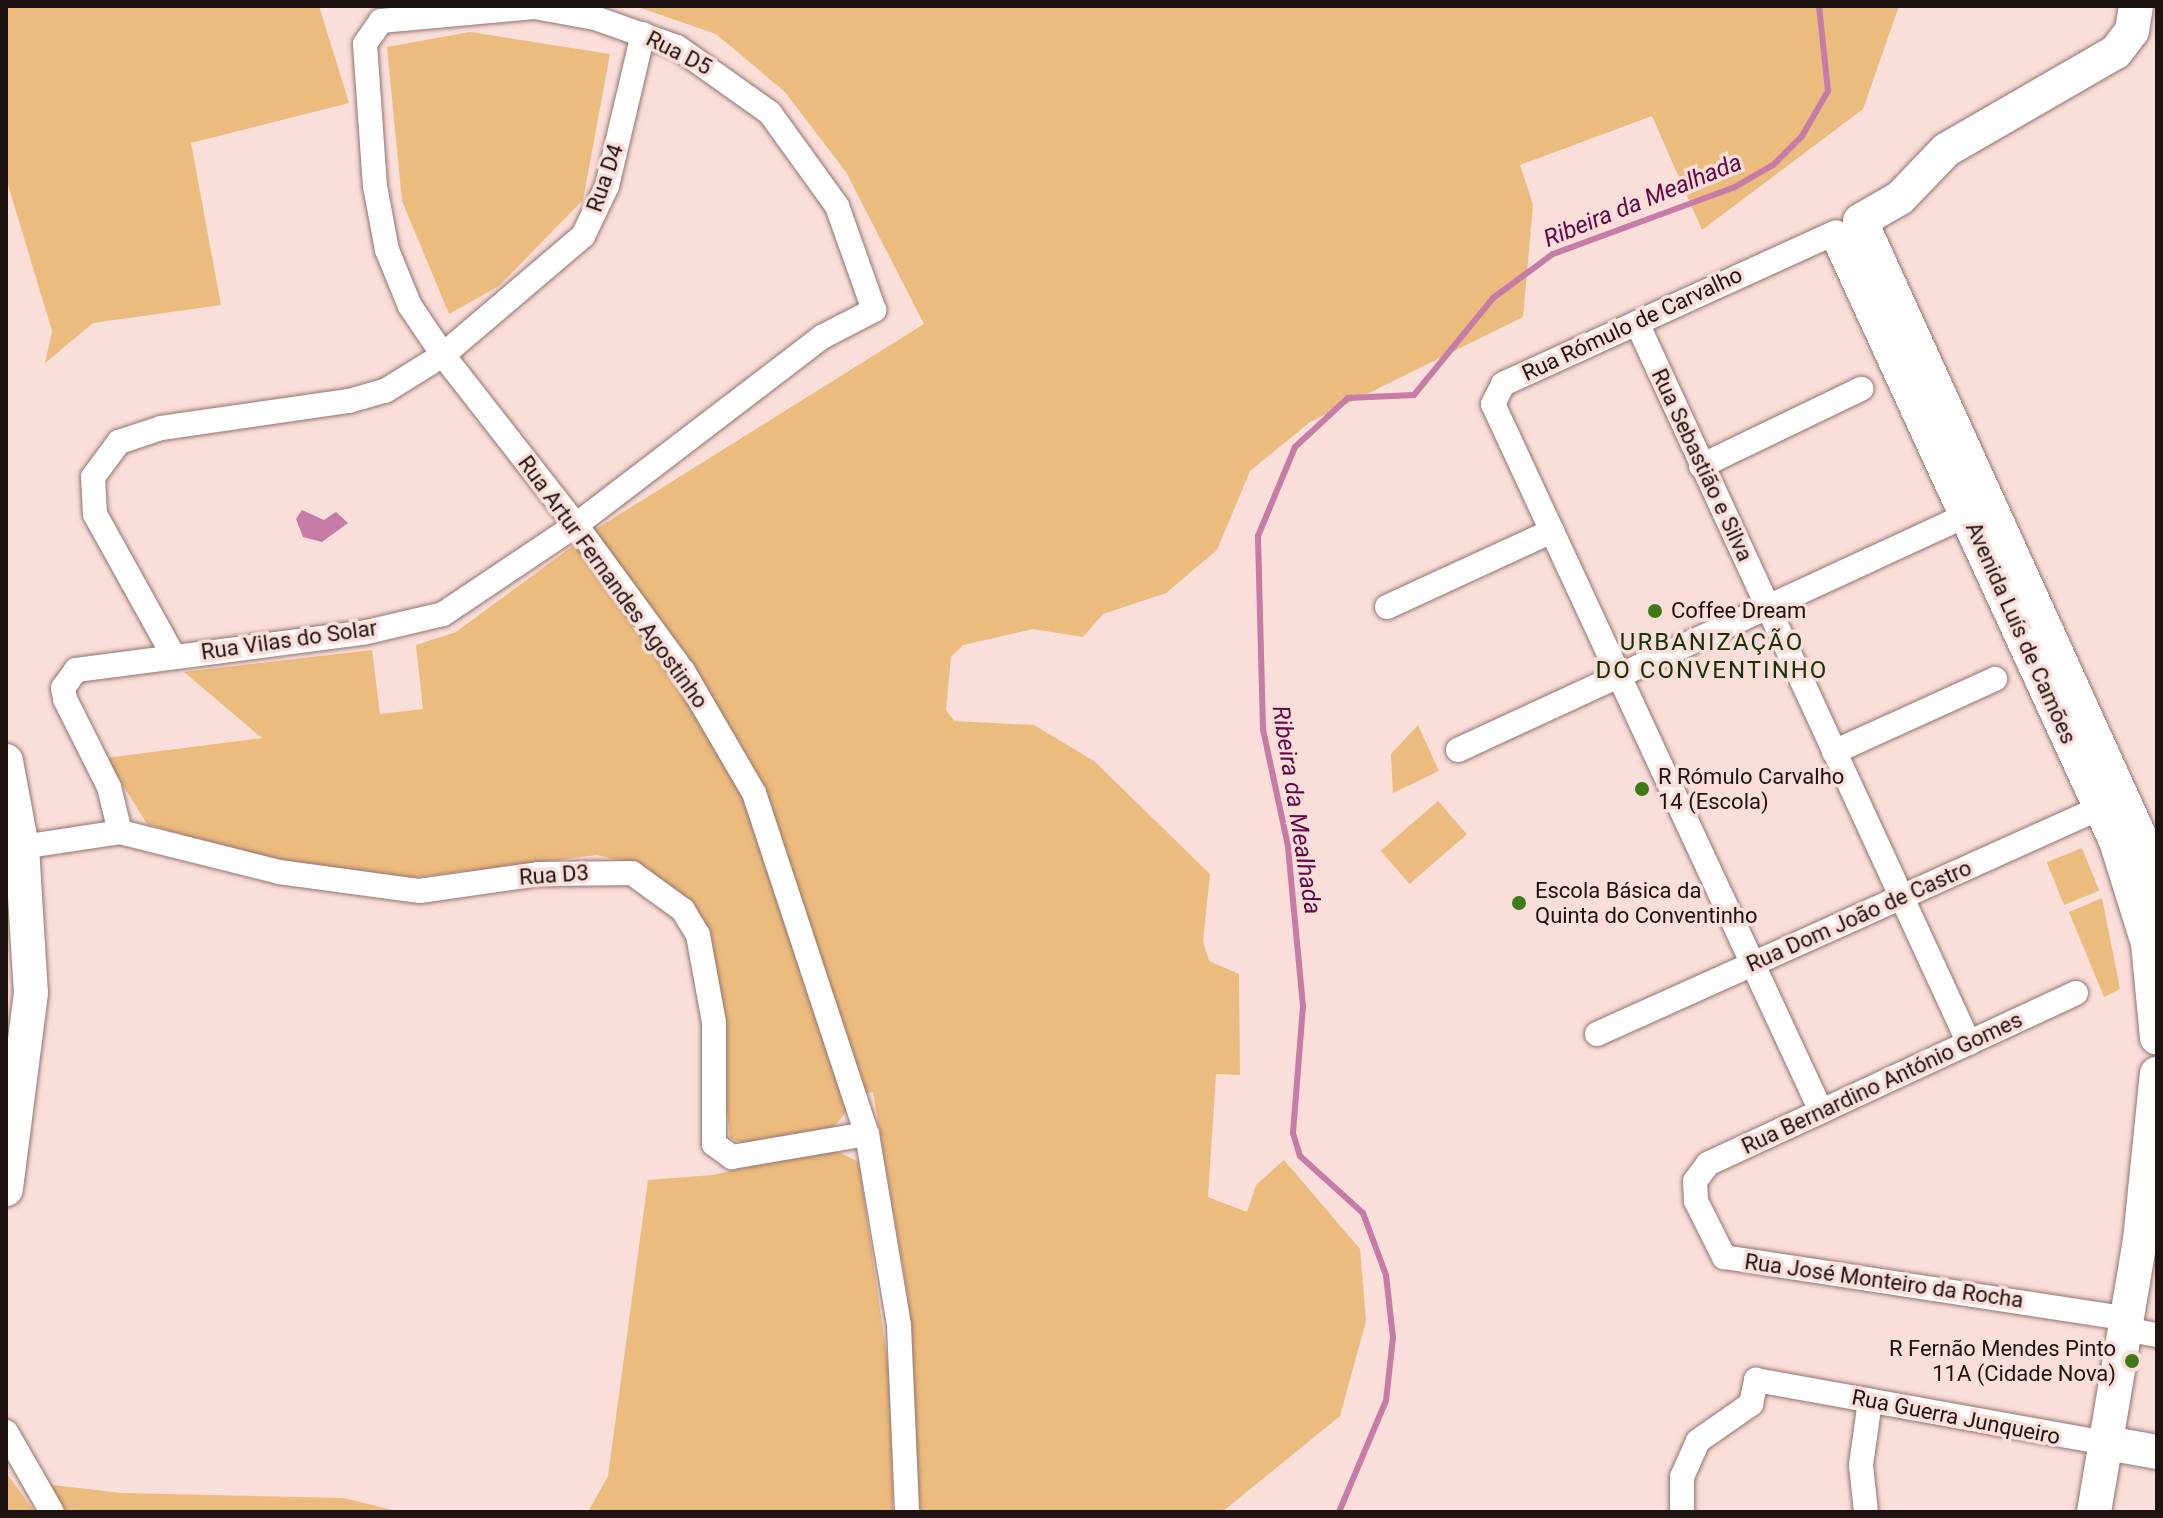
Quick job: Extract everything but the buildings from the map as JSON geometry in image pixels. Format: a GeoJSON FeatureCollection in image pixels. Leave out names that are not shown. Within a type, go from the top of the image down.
{"type":"FeatureCollection","features":[{"type":"Feature","properties":{"kind":"street","name":"Rua D5"},"geometry":{"type":"LineString","coordinates":[[365,44],[381,21],[454,10],[534,7],[643,34],[677,47],[770,113],[837,206],[874,310],[822,337],[576,525]]}},
{"type":"Feature","properties":{"kind":"street","name":"Rua Rómulo de Carvalho"},"geometry":{"type":"LineString","coordinates":[[1821,1111],[1493,404],[1503,384],[1851,232],[1900,198],[1946,150],[2116,52],[2130,12]]}},
{"type":"Feature","properties":{"kind":"street","name":"Rua D4"},"geometry":{"type":"LineString","coordinates":[[443,355],[583,236],[607,186],[643,34]]}},
{"type":"Feature","properties":{"kind":"street","name":"Rua Artur Fernandes Agostinho"},"geometry":{"type":"LineString","coordinates":[[365,44],[362,72],[387,250],[410,306],[443,355],[576,525],[683,671],[754,793],[867,1134],[899,1326],[907,1512]]}},
{"type":"Feature","properties":{"kind":"street","name":"Avenida Luís de Camões"},"geometry":{"type":"LineString","coordinates":[[1851,232],[2157,894]]}},
{"type":"Feature","properties":{"kind":"street","name":"Rua Sebastião e Silva"},"geometry":{"type":"LineString","coordinates":[[1637,323],[1969,1043]]}},
{"type":"Feature","properties":{"kind":"street","name":"Rua Vilas do Solar"},"geometry":{"type":"LineString","coordinates":[[443,355],[385,391],[288,413],[161,428],[119,442],[93,477],[95,514],[173,655],[367,632],[443,614],[576,525]]}},
{"type":"Feature","properties":{"kind":"street"},"geometry":{"type":"LineString","coordinates":[[1701,466],[1861,389]]}},
{"type":"Feature","properties":{"kind":"street"},"geometry":{"type":"LineString","coordinates":[[1458,750],[1978,509]]}},
{"type":"Feature","properties":{"kind":"street"},"geometry":{"type":"LineString","coordinates":[[1387,607],[1552,531]]}},
{"type":"Feature","properties":{"kind":"street"},"geometry":{"type":"LineString","coordinates":[[120,832],[119,811],[63,688],[84,667],[173,655]]}},
{"type":"Feature","properties":{"kind":"street"},"geometry":{"type":"LineString","coordinates":[[1834,752],[1995,679]]}},
{"type":"Feature","properties":{"kind":"street"},"geometry":{"type":"LineString","coordinates":[[6,761],[22,847],[31,993],[6,1189]]}},
{"type":"Feature","properties":{"kind":"street","name":"Avenida Luís de Camões"},"geometry":{"type":"LineString","coordinates":[[2112,802],[2148,943],[2157,1038]]}},
{"type":"Feature","properties":{"kind":"street","name":"Rua Dom João de Castro"},"geometry":{"type":"LineString","coordinates":[[1597,1034],[2112,802]]}},
{"type":"Feature","properties":{"kind":"street","name":"Rua D3"},"geometry":{"type":"LineString","coordinates":[[22,847],[120,832],[383,889],[632,873],[683,910],[698,935],[714,1022],[714,1144],[732,1157],[867,1134]]}},
{"type":"Feature","properties":{"kind":"street","name":"Rua Bernardino António Gomes"},"geometry":{"type":"LineString","coordinates":[[1695,1181],[1708,1164],[2076,993]]}},
{"type":"Feature","properties":{"kind":"street"},"geometry":{"type":"LineString","coordinates":[[2094,1512],[2107,1443],[2136,1328],[2140,1240],[2157,1074]]}},
{"type":"Feature","properties":{"kind":"street","name":"Rua José Monteiro da Rocha"},"geometry":{"type":"LineString","coordinates":[[1695,1181],[1696,1201],[1724,1257],[2136,1328]]}},
{"type":"Feature","properties":{"kind":"street"},"geometry":{"type":"LineString","coordinates":[[2140,1240],[2157,1198]]}},
{"type":"Feature","properties":{"kind":"street","name":"Rua Guerra Junqueiro"},"geometry":{"type":"LineString","coordinates":[[1682,1512],[1682,1477],[1698,1441],[1751,1404],[1756,1380],[2157,1452]]}},
{"type":"Feature","properties":{"kind":"street"},"geometry":{"type":"LineString","coordinates":[[1866,1512],[1861,1465],[1870,1401]]}},
{"type":"Feature","properties":{"kind":"street"},"geometry":{"type":"LineString","coordinates":[[6,1432],[52,1512]]}},
{"type":"Feature","properties":{"kind":"shaded area"},"geometry":{"type":"Polygon","coordinates":[[[6,6],[319,6],[349,103],[191,143],[221,305],[93,323],[45,363],[52,331],[6,178],[6,6]]]}},
{"type":"Feature","properties":{"kind":"shaded area"},"geometry":{"type":"Polygon","coordinates":[[[635,6],[1899,6],[1863,109],[1702,230],[1652,116],[1520,165],[1533,205],[1523,317],[1310,422],[1250,471],[1217,550],[1166,593],[1103,614],[1083,637],[1033,629],[963,645],[951,657],[946,710],[954,721],[1034,725],[1094,761],[1210,874],[1203,942],[1209,961],[1239,974],[1240,1075],[1216,1074],[1208,1197],[1247,1212],[1256,1185],[1284,1160],[1360,1249],[1366,1321],[1340,1416],[1222,1512],[920,1512],[908,1298],[873,1092],[844,1097],[846,1112],[833,1128],[744,1144],[730,1138],[710,956],[630,863],[597,855],[410,878],[255,857],[147,824],[106,758],[262,738],[184,672],[372,650],[380,714],[423,709],[416,645],[456,632],[593,531],[924,324],[846,172],[785,92],[716,34],[635,6]]]}},
{"type":"Feature","properties":{"kind":"shaded area"},"geometry":{"type":"Polygon","coordinates":[[[470,32],[610,54],[583,200],[499,286],[449,314],[402,201],[387,47],[470,32]]]}},
{"type":"Feature","properties":{"kind":"shaded area"},"geometry":{"type":"Polygon","coordinates":[[[302,510],[324,520],[336,512],[348,523],[322,542],[303,537],[296,519],[302,510]]]}},
{"type":"Feature","properties":{"kind":"shaded area"},"geometry":{"type":"Polygon","coordinates":[[[1418,725],[1439,771],[1393,793],[1391,754],[1418,725]]]}},
{"type":"Feature","properties":{"kind":"shaded area"},"geometry":{"type":"Polygon","coordinates":[[[1438,801],[1467,834],[1410,884],[1381,851],[1438,801]]]}},
{"type":"Feature","properties":{"kind":"shaded area"},"geometry":{"type":"Polygon","coordinates":[[[2082,848],[2099,891],[2064,905],[2047,862],[2082,848]]]}},
{"type":"Feature","properties":{"kind":"shaded area"},"geometry":{"type":"Polygon","coordinates":[[[2102,898],[2120,989],[2104,997],[2069,912],[2102,898]]]}},
{"type":"Feature","properties":{"kind":"shaded area"},"geometry":{"type":"Polygon","coordinates":[[[830,1148],[859,1162],[891,1386],[893,1512],[588,1512],[608,1476],[648,1180],[713,1175],[830,1148]]]}},
{"type":"Feature","properties":{"kind":"shaded area"},"geometry":{"type":"Polygon","coordinates":[[[7,1474],[35,1512],[6,1512],[7,1474]]]}},
{"type":"Feature","properties":{"kind":"shaded area"},"geometry":{"type":"Polygon","coordinates":[[[43,1484],[122,1493],[344,1498],[400,1512],[63,1512],[43,1484]]]}},
{"type":"Feature","properties":{"kind":"waterway","name":"Ribeira da Mealhada"},"geometry":{"type":"LineString","coordinates":[[1339,1512],[1386,1401],[1393,1338],[1386,1275],[1363,1213],[1300,1156],[1293,1133],[1303,1006],[1288,846],[1263,729],[1258,536],[1295,447],[1348,398],[1414,395],[1493,298],[1553,254],[1735,187],[1773,165],[1802,136],[1828,91],[1819,6]]}},
{"type":"Feature","properties":{"kind":"place","name":"Coffee Dream"},"geometry":{"type":"Point","coordinates":[1655,611]}},
{"type":"Feature","properties":{"kind":"place","name":"R Rómulo Carvalho 14 (Escola)"},"geometry":{"type":"Point","coordinates":[1642,789]}},
{"type":"Feature","properties":{"kind":"place","name":"Escola Básica da Quinta do Conventinho"},"geometry":{"type":"Point","coordinates":[1519,903]}},
{"type":"Feature","properties":{"kind":"place","name":"R Fernão Mendes Pinto 11A (Cidade Nova)"},"geometry":{"type":"Point","coordinates":[2132,1361]}},
{"type":"Feature","properties":{"kind":"district","name":"URBANIZAÇÃO DO CONVENTINHO"},"geometry":{"type":"Point","coordinates":[1712,657]}}]}
